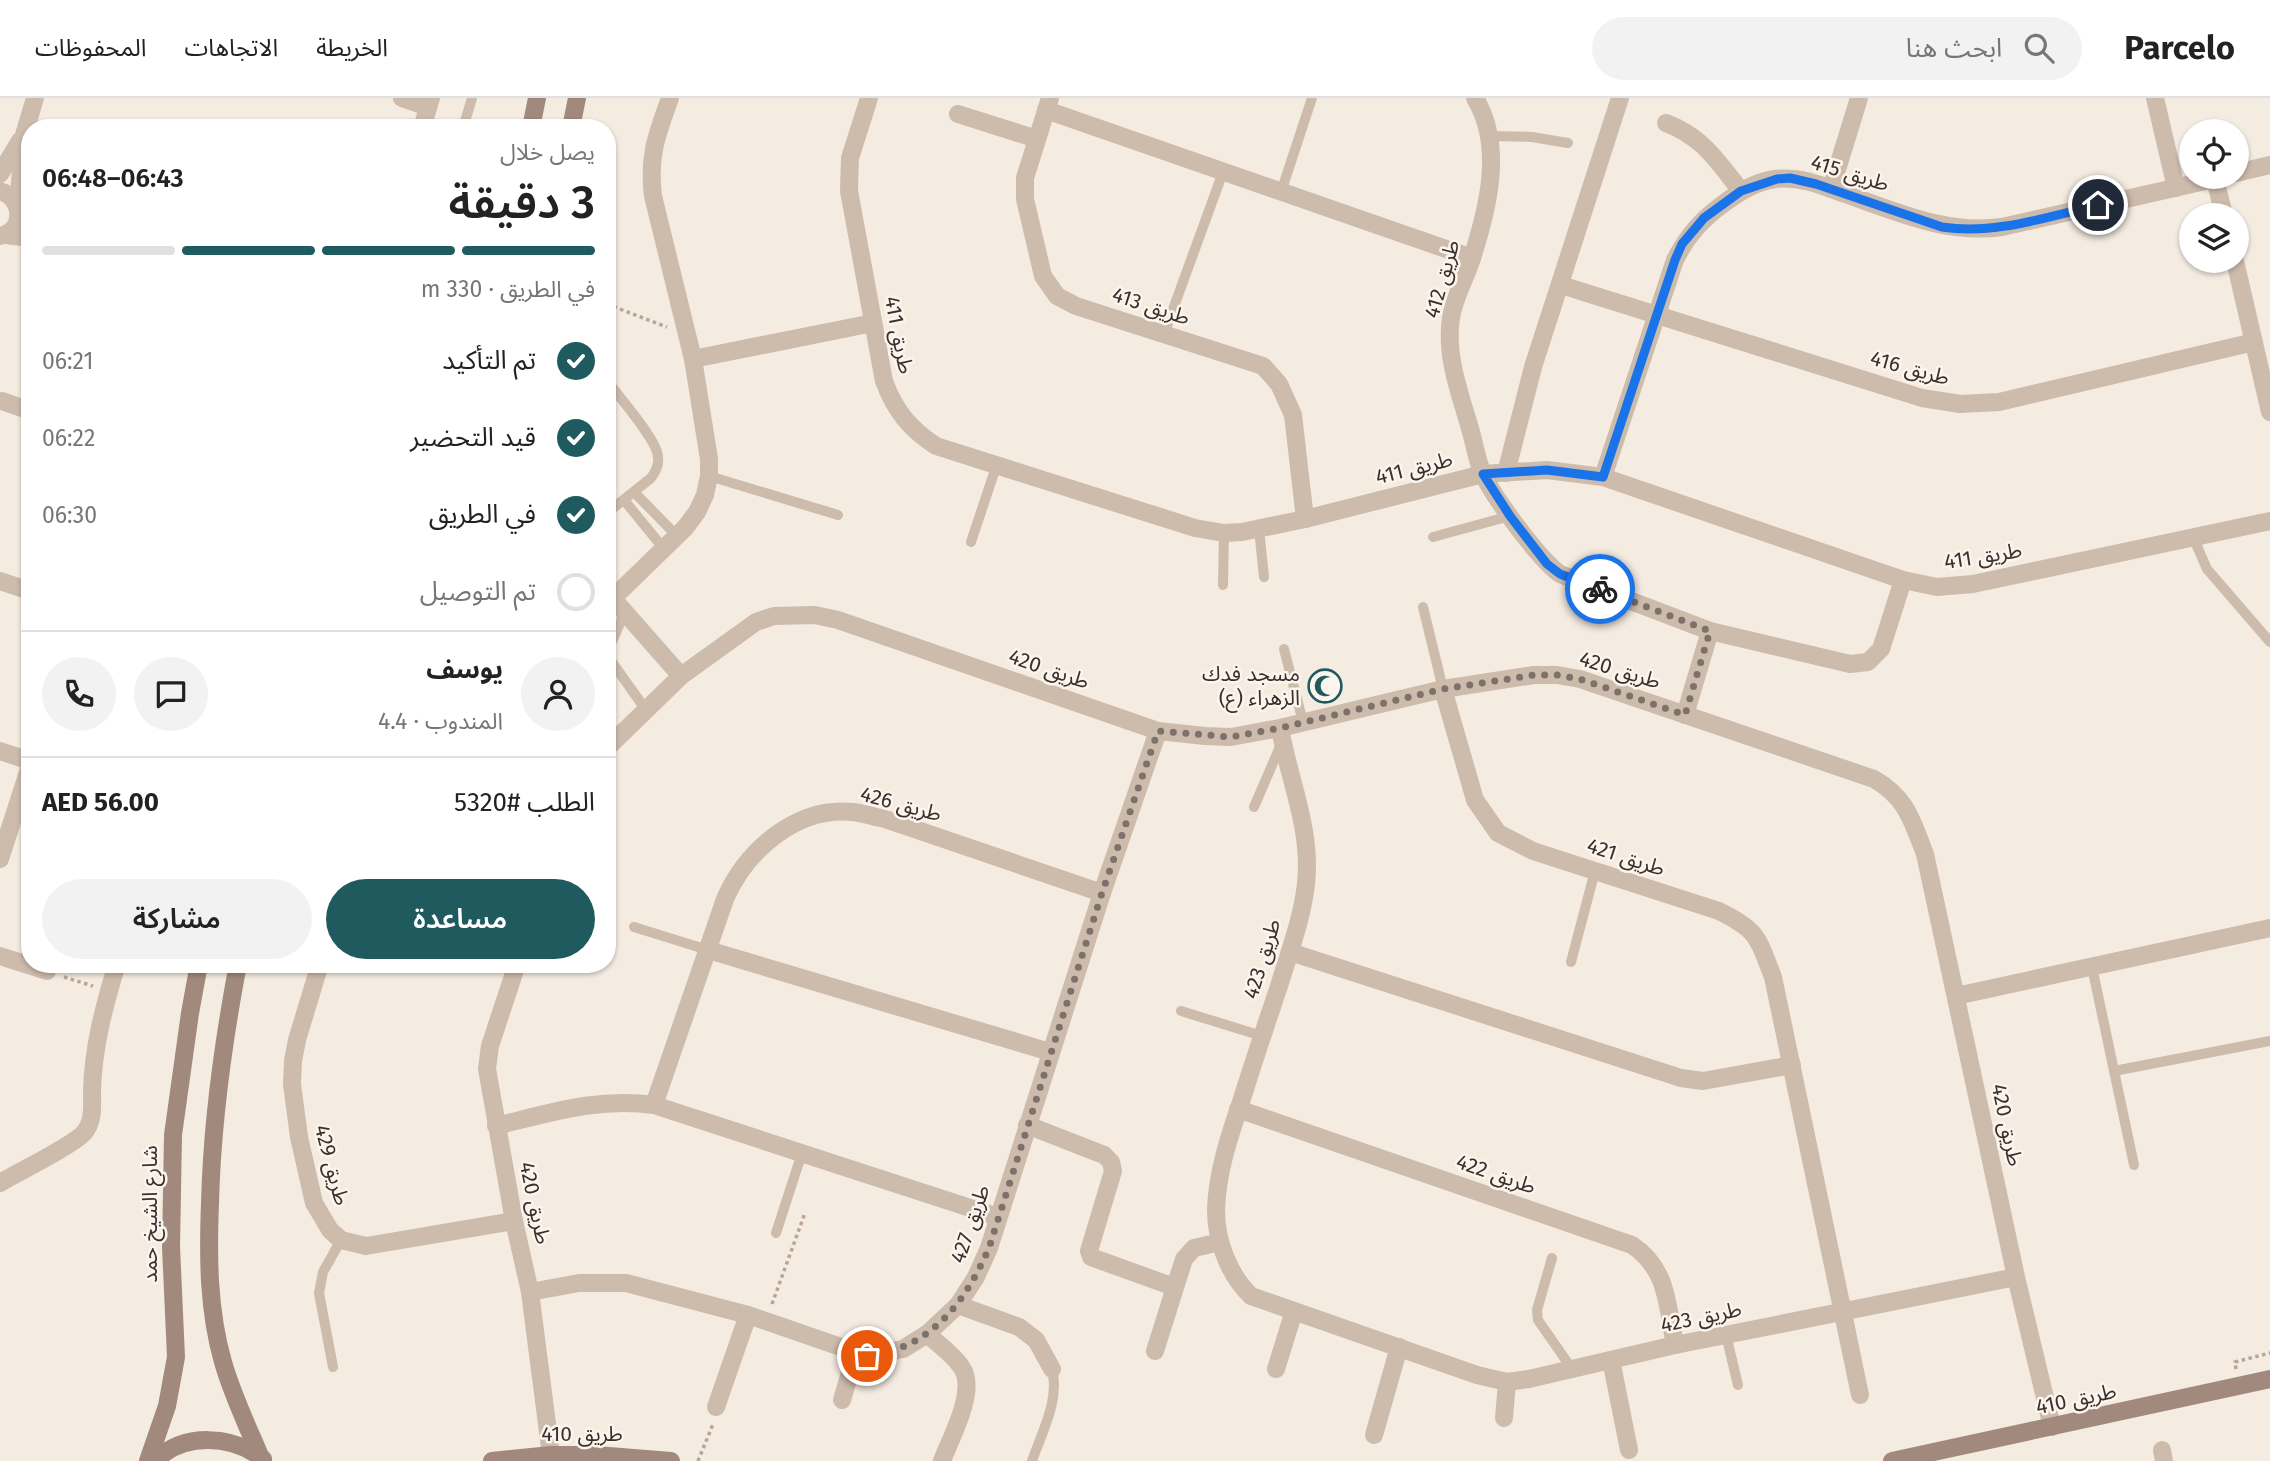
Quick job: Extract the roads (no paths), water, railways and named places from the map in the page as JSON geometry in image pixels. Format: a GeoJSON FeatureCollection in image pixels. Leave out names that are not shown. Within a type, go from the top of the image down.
{"type":"FeatureCollection","features":[{"type":"Feature","properties":{"kind":"main road"},"geometry":{"type":"LineString","coordinates":[[533,119],[537,98]]}},
{"type":"Feature","properties":{"kind":"main road"},"geometry":{"type":"LineString","coordinates":[[573,119],[577,98]]}},
{"type":"Feature","properties":{"kind":"main road","name":"شارع الشيخ حمد"},"geometry":{"type":"LineString","coordinates":[[148,1461],[167,1406],[176,1357],[171,1247],[173,1135],[197,973]]}},
{"type":"Feature","properties":{"kind":"main road"},"geometry":{"type":"LineString","coordinates":[[236,973],[227,1020],[212,1144],[208,1254],[213,1310],[223,1361],[236,1400],[263,1459]]}},
{"type":"Feature","properties":{"kind":"main road","name":"طريق 410"},"geometry":{"type":"LineString","coordinates":[[1892,1461],[1918,1458],[2270,1379]]}},
{"type":"Feature","properties":{"kind":"main road"},"geometry":{"type":"LineString","coordinates":[[155,1461],[179,1445],[200,1440],[221,1440],[242,1446],[263,1459]]}},
{"type":"Feature","properties":{"kind":"main road","name":"طريق 410"},"geometry":{"type":"LineString","coordinates":[[492,1461],[551,1455],[596,1455],[671,1461]]}},
{"type":"Feature","properties":{"kind":"street"},"geometry":{"type":"LineString","coordinates":[[29,119],[36,98]]}},
{"type":"Feature","properties":{"kind":"street"},"geometry":{"type":"LineString","coordinates":[[402,98],[429,102]]}},
{"type":"Feature","properties":{"kind":"street"},"geometry":{"type":"LineString","coordinates":[[616,600],[697,512],[705,495],[709,476],[709,459],[693,359],[653,195],[650,170],[653,146],[670,98]]}},
{"type":"Feature","properties":{"kind":"street","name":"طريق 411"},"geometry":{"type":"LineString","coordinates":[[869,98],[850,158],[849,191],[884,382],[891,401],[903,419],[918,435],[936,446],[1195,528],[1224,533],[1259,529],[1483,474],[1547,470],[1603,477],[1903,580],[1937,587],[1973,584],[2270,521]]}},
{"type":"Feature","properties":{"kind":"street","name":"طريق 412"},"geometry":{"type":"LineString","coordinates":[[1475,98],[1488,136],[1492,178],[1472,258],[1451,316],[1449,337],[1452,362],[1483,474],[1510,516],[1547,564],[1560,574],[1710,631],[1850,664],[1859,664],[1875,656],[1881,649],[1903,580]]}},
{"type":"Feature","properties":{"kind":"street"},"geometry":{"type":"LineString","coordinates":[[1506,473],[1533,367],[1620,98]]}},
{"type":"Feature","properties":{"kind":"street"},"geometry":{"type":"LineString","coordinates":[[1831,189],[1859,98]]}},
{"type":"Feature","properties":{"kind":"street"},"geometry":{"type":"LineString","coordinates":[[2155,98],[2176,188]]}},
{"type":"Feature","properties":{"kind":"street","name":"طريق 413"},"geometry":{"type":"LineString","coordinates":[[1305,519],[1293,415],[1279,384],[1263,366],[1076,306],[1056,296],[1043,276],[1025,199],[1025,178],[1048,104],[1223,172],[1472,258]]}},
{"type":"Feature","properties":{"kind":"street"},"geometry":{"type":"LineString","coordinates":[[958,114],[1037,139]]}},
{"type":"Feature","properties":{"kind":"street"},"geometry":{"type":"LineString","coordinates":[[1666,122],[1688,132],[1706,147],[1741,191]]}},
{"type":"Feature","properties":{"kind":"street"},"geometry":{"type":"LineString","coordinates":[[0,174],[21,140]]}},
{"type":"Feature","properties":{"kind":"street"},"geometry":{"type":"LineString","coordinates":[[2249,170],[2270,165]]}},
{"type":"Feature","properties":{"kind":"street","name":"طريق 415"},"geometry":{"type":"LineString","coordinates":[[1603,477],[1682,244],[1704,218],[1741,191],[1765,181],[1790,178],[1831,189],[1942,227],[1972,230],[2002,227],[2179,187]]}},
{"type":"Feature","properties":{"kind":"street"},"geometry":{"type":"LineString","coordinates":[[0,191],[8,194],[21,208]]}},
{"type":"Feature","properties":{"kind":"street"},"geometry":{"type":"LineString","coordinates":[[2,238],[18,221],[21,212]]}},
{"type":"Feature","properties":{"kind":"street"},"geometry":{"type":"LineString","coordinates":[[2,238],[21,238]]}},
{"type":"Feature","properties":{"kind":"street"},"geometry":{"type":"LineString","coordinates":[[2238,273],[2270,412]]}},
{"type":"Feature","properties":{"kind":"street","name":"طريق 416"},"geometry":{"type":"LineString","coordinates":[[1561,285],[1922,398],[1961,404],[1999,402],[2254,341]]}},
{"type":"Feature","properties":{"kind":"street"},"geometry":{"type":"LineString","coordinates":[[693,359],[873,323]]}},
{"type":"Feature","properties":{"kind":"street"},"geometry":{"type":"LineString","coordinates":[[2,401],[21,408]]}},
{"type":"Feature","properties":{"kind":"street"},"geometry":{"type":"LineString","coordinates":[[0,581],[21,588]]}},
{"type":"Feature","properties":{"kind":"street"},"geometry":{"type":"LineString","coordinates":[[616,602],[681,676]]}},
{"type":"Feature","properties":{"kind":"street","name":"طريق 420"},"geometry":{"type":"LineString","coordinates":[[616,739],[681,676],[756,622],[774,616],[815,615],[838,620],[1158,731],[1231,737],[1281,735],[1303,722],[1443,689],[1534,675],[1557,675],[1580,679],[1874,779],[1894,792],[1908,811],[1925,854],[2016,1278],[2052,1427]]}},
{"type":"Feature","properties":{"kind":"street"},"geometry":{"type":"LineString","coordinates":[[1685,715],[1710,631]]}},
{"type":"Feature","properties":{"kind":"street","name":"طريق 421"},"geometry":{"type":"LineString","coordinates":[[1443,689],[1475,800],[1498,833],[1533,851],[1719,911],[1742,922],[1757,936],[1773,977],[1860,1395]]}},
{"type":"Feature","properties":{"kind":"street","name":"طريق 427"},"geometry":{"type":"LineString","coordinates":[[530,1292],[579,1283],[625,1283],[756,1319],[867,1356],[903,1349],[927,1334],[958,1305],[976,1278],[1158,731]]}},
{"type":"Feature","properties":{"kind":"street","name":"طريق 423"},"geometry":{"type":"LineString","coordinates":[[1281,735],[1301,811],[1307,849],[1305,888],[1290,951],[1226,1149],[1216,1212],[1220,1242],[1234,1276],[1251,1296],[1477,1375],[1507,1382],[1675,1345],[2016,1278]]}},
{"type":"Feature","properties":{"kind":"street"},"geometry":{"type":"LineString","coordinates":[[0,751],[21,759]]}},
{"type":"Feature","properties":{"kind":"street"},"geometry":{"type":"LineString","coordinates":[[0,859],[21,806]]}},
{"type":"Feature","properties":{"kind":"street","name":"طريق 426"},"geometry":{"type":"LineString","coordinates":[[654,1105],[735,877],[750,858],[781,830],[820,814],[851,812],[885,819],[1102,893]]}},
{"type":"Feature","properties":{"kind":"street"},"geometry":{"type":"LineString","coordinates":[[1956,996],[2270,928]]}},
{"type":"Feature","properties":{"kind":"street"},"geometry":{"type":"LineString","coordinates":[[708,950],[1050,1052]]}},
{"type":"Feature","properties":{"kind":"street"},"geometry":{"type":"LineString","coordinates":[[1290,951],[1681,1078],[1703,1082],[1792,1065]]}},
{"type":"Feature","properties":{"kind":"street"},"geometry":{"type":"LineString","coordinates":[[0,956],[21,963]]}},
{"type":"Feature","properties":{"kind":"street"},"geometry":{"type":"LineString","coordinates":[[0,1183],[76,1139],[88,1126],[92,1117],[95,1050],[114,973]]}},
{"type":"Feature","properties":{"kind":"street","name":"طريق 429"},"geometry":{"type":"LineString","coordinates":[[317,973],[297,1040],[292,1084],[299,1138],[314,1203],[322,1218],[341,1240]]}},
{"type":"Feature","properties":{"kind":"street","name":"طريق 420"},"geometry":{"type":"LineString","coordinates":[[514,973],[490,1046],[487,1069],[514,1221],[530,1292],[551,1455]]}},
{"type":"Feature","properties":{"kind":"street"},"geometry":{"type":"LineString","coordinates":[[496,1126],[589,1104],[627,1101],[654,1105],[998,1217]]}},
{"type":"Feature","properties":{"kind":"street","name":"طريق 422"},"geometry":{"type":"LineString","coordinates":[[1238,1109],[1632,1245],[1648,1256],[1662,1279],[1675,1345]]}},
{"type":"Feature","properties":{"kind":"street"},"geometry":{"type":"LineString","coordinates":[[1027,1125],[1104,1155],[1111,1162],[1113,1171],[1089,1251],[1091,1256],[1174,1287]]}},
{"type":"Feature","properties":{"kind":"street"},"geometry":{"type":"LineString","coordinates":[[341,1240],[366,1246],[514,1221]]}},
{"type":"Feature","properties":{"kind":"street"},"geometry":{"type":"LineString","coordinates":[[1155,1351],[1181,1265],[1188,1253],[1201,1245],[1220,1242]]}},
{"type":"Feature","properties":{"kind":"street"},"geometry":{"type":"LineString","coordinates":[[958,1305],[1019,1326],[1036,1340],[1052,1369]]}},
{"type":"Feature","properties":{"kind":"street"},"geometry":{"type":"LineString","coordinates":[[1276,1369],[1294,1311]]}},
{"type":"Feature","properties":{"kind":"street"},"geometry":{"type":"LineString","coordinates":[[716,1407],[756,1319]]}},
{"type":"Feature","properties":{"kind":"street"},"geometry":{"type":"LineString","coordinates":[[927,1334],[957,1362],[967,1378],[965,1399],[942,1461]]}},
{"type":"Feature","properties":{"kind":"street"},"geometry":{"type":"LineString","coordinates":[[1374,1435],[1399,1347]]}},
{"type":"Feature","properties":{"kind":"street"},"geometry":{"type":"LineString","coordinates":[[842,1400],[856,1352]]}},
{"type":"Feature","properties":{"kind":"street"},"geometry":{"type":"LineString","coordinates":[[1611,1360],[1629,1450]]}},
{"type":"Feature","properties":{"kind":"street"},"geometry":{"type":"LineString","coordinates":[[1504,1418],[1507,1382]]}},
{"type":"Feature","properties":{"kind":"lane"},"geometry":{"type":"LineString","coordinates":[[466,119],[472,98]]}},
{"type":"Feature","properties":{"kind":"lane"},"geometry":{"type":"LineString","coordinates":[[1281,192],[1312,98]]}},
{"type":"Feature","properties":{"kind":"lane"},"geometry":{"type":"LineString","coordinates":[[1488,136],[1532,137],[1569,143]]}},
{"type":"Feature","properties":{"kind":"lane"},"geometry":{"type":"LineString","coordinates":[[1164,334],[1223,172]]}},
{"type":"Feature","properties":{"kind":"lane"},"geometry":{"type":"LineString","coordinates":[[616,392],[657,450],[658,458],[655,472],[616,506]]}},
{"type":"Feature","properties":{"kind":"lane"},"geometry":{"type":"LineString","coordinates":[[971,542],[996,467]]}},
{"type":"Feature","properties":{"kind":"lane"},"geometry":{"type":"LineString","coordinates":[[709,476],[838,515]]}},
{"type":"Feature","properties":{"kind":"lane"},"geometry":{"type":"LineString","coordinates":[[634,492],[677,536]]}},
{"type":"Feature","properties":{"kind":"lane"},"geometry":{"type":"LineString","coordinates":[[624,500],[664,549]]}},
{"type":"Feature","properties":{"kind":"lane"},"geometry":{"type":"LineString","coordinates":[[1433,537],[1510,516]]}},
{"type":"Feature","properties":{"kind":"lane"},"geometry":{"type":"LineString","coordinates":[[1259,529],[1264,577]]}},
{"type":"Feature","properties":{"kind":"lane"},"geometry":{"type":"LineString","coordinates":[[1223,585],[1224,533]]}},
{"type":"Feature","properties":{"kind":"lane"},"geometry":{"type":"LineString","coordinates":[[2193,537],[2207,569],[2270,642]]}},
{"type":"Feature","properties":{"kind":"lane"},"geometry":{"type":"LineString","coordinates":[[1423,607],[1443,689]]}},
{"type":"Feature","properties":{"kind":"lane"},"geometry":{"type":"LineString","coordinates":[[1284,649],[1303,722]]}},
{"type":"Feature","properties":{"kind":"lane"},"geometry":{"type":"LineString","coordinates":[[616,668],[646,710]]}},
{"type":"Feature","properties":{"kind":"lane"},"geometry":{"type":"LineString","coordinates":[[1254,807],[1281,735]]}},
{"type":"Feature","properties":{"kind":"lane"},"geometry":{"type":"LineString","coordinates":[[1571,962],[1595,871]]}},
{"type":"Feature","properties":{"kind":"lane"},"geometry":{"type":"LineString","coordinates":[[634,927],[708,950]]}},
{"type":"Feature","properties":{"kind":"lane"},"geometry":{"type":"LineString","coordinates":[[2092,967],[2134,1165]]}},
{"type":"Feature","properties":{"kind":"lane"},"geometry":{"type":"LineString","coordinates":[[1181,1011],[1262,1036]]}},
{"type":"Feature","properties":{"kind":"lane"},"geometry":{"type":"LineString","coordinates":[[2114,1071],[2270,1041]]}},
{"type":"Feature","properties":{"kind":"lane"},"geometry":{"type":"LineString","coordinates":[[776,1233],[802,1153]]}},
{"type":"Feature","properties":{"kind":"lane"},"geometry":{"type":"LineString","coordinates":[[333,1367],[320,1293],[323,1272],[341,1240]]}},
{"type":"Feature","properties":{"kind":"lane"},"geometry":{"type":"LineString","coordinates":[[1552,1258],[1536,1310],[1538,1320],[1572,1369]]}},
{"type":"Feature","properties":{"kind":"lane"},"geometry":{"type":"LineString","coordinates":[[1726,1335],[1738,1385]]}},
{"type":"Feature","properties":{"kind":"lane"},"geometry":{"type":"LineString","coordinates":[[1031,1461],[1054,1399],[1055,1381],[1052,1369]]}},
{"type":"Feature","properties":{"kind":"place","name":"مسجد فدك الزهراء (ع)"},"geometry":{"type":"Point","coordinates":[1325,686]}}]}
